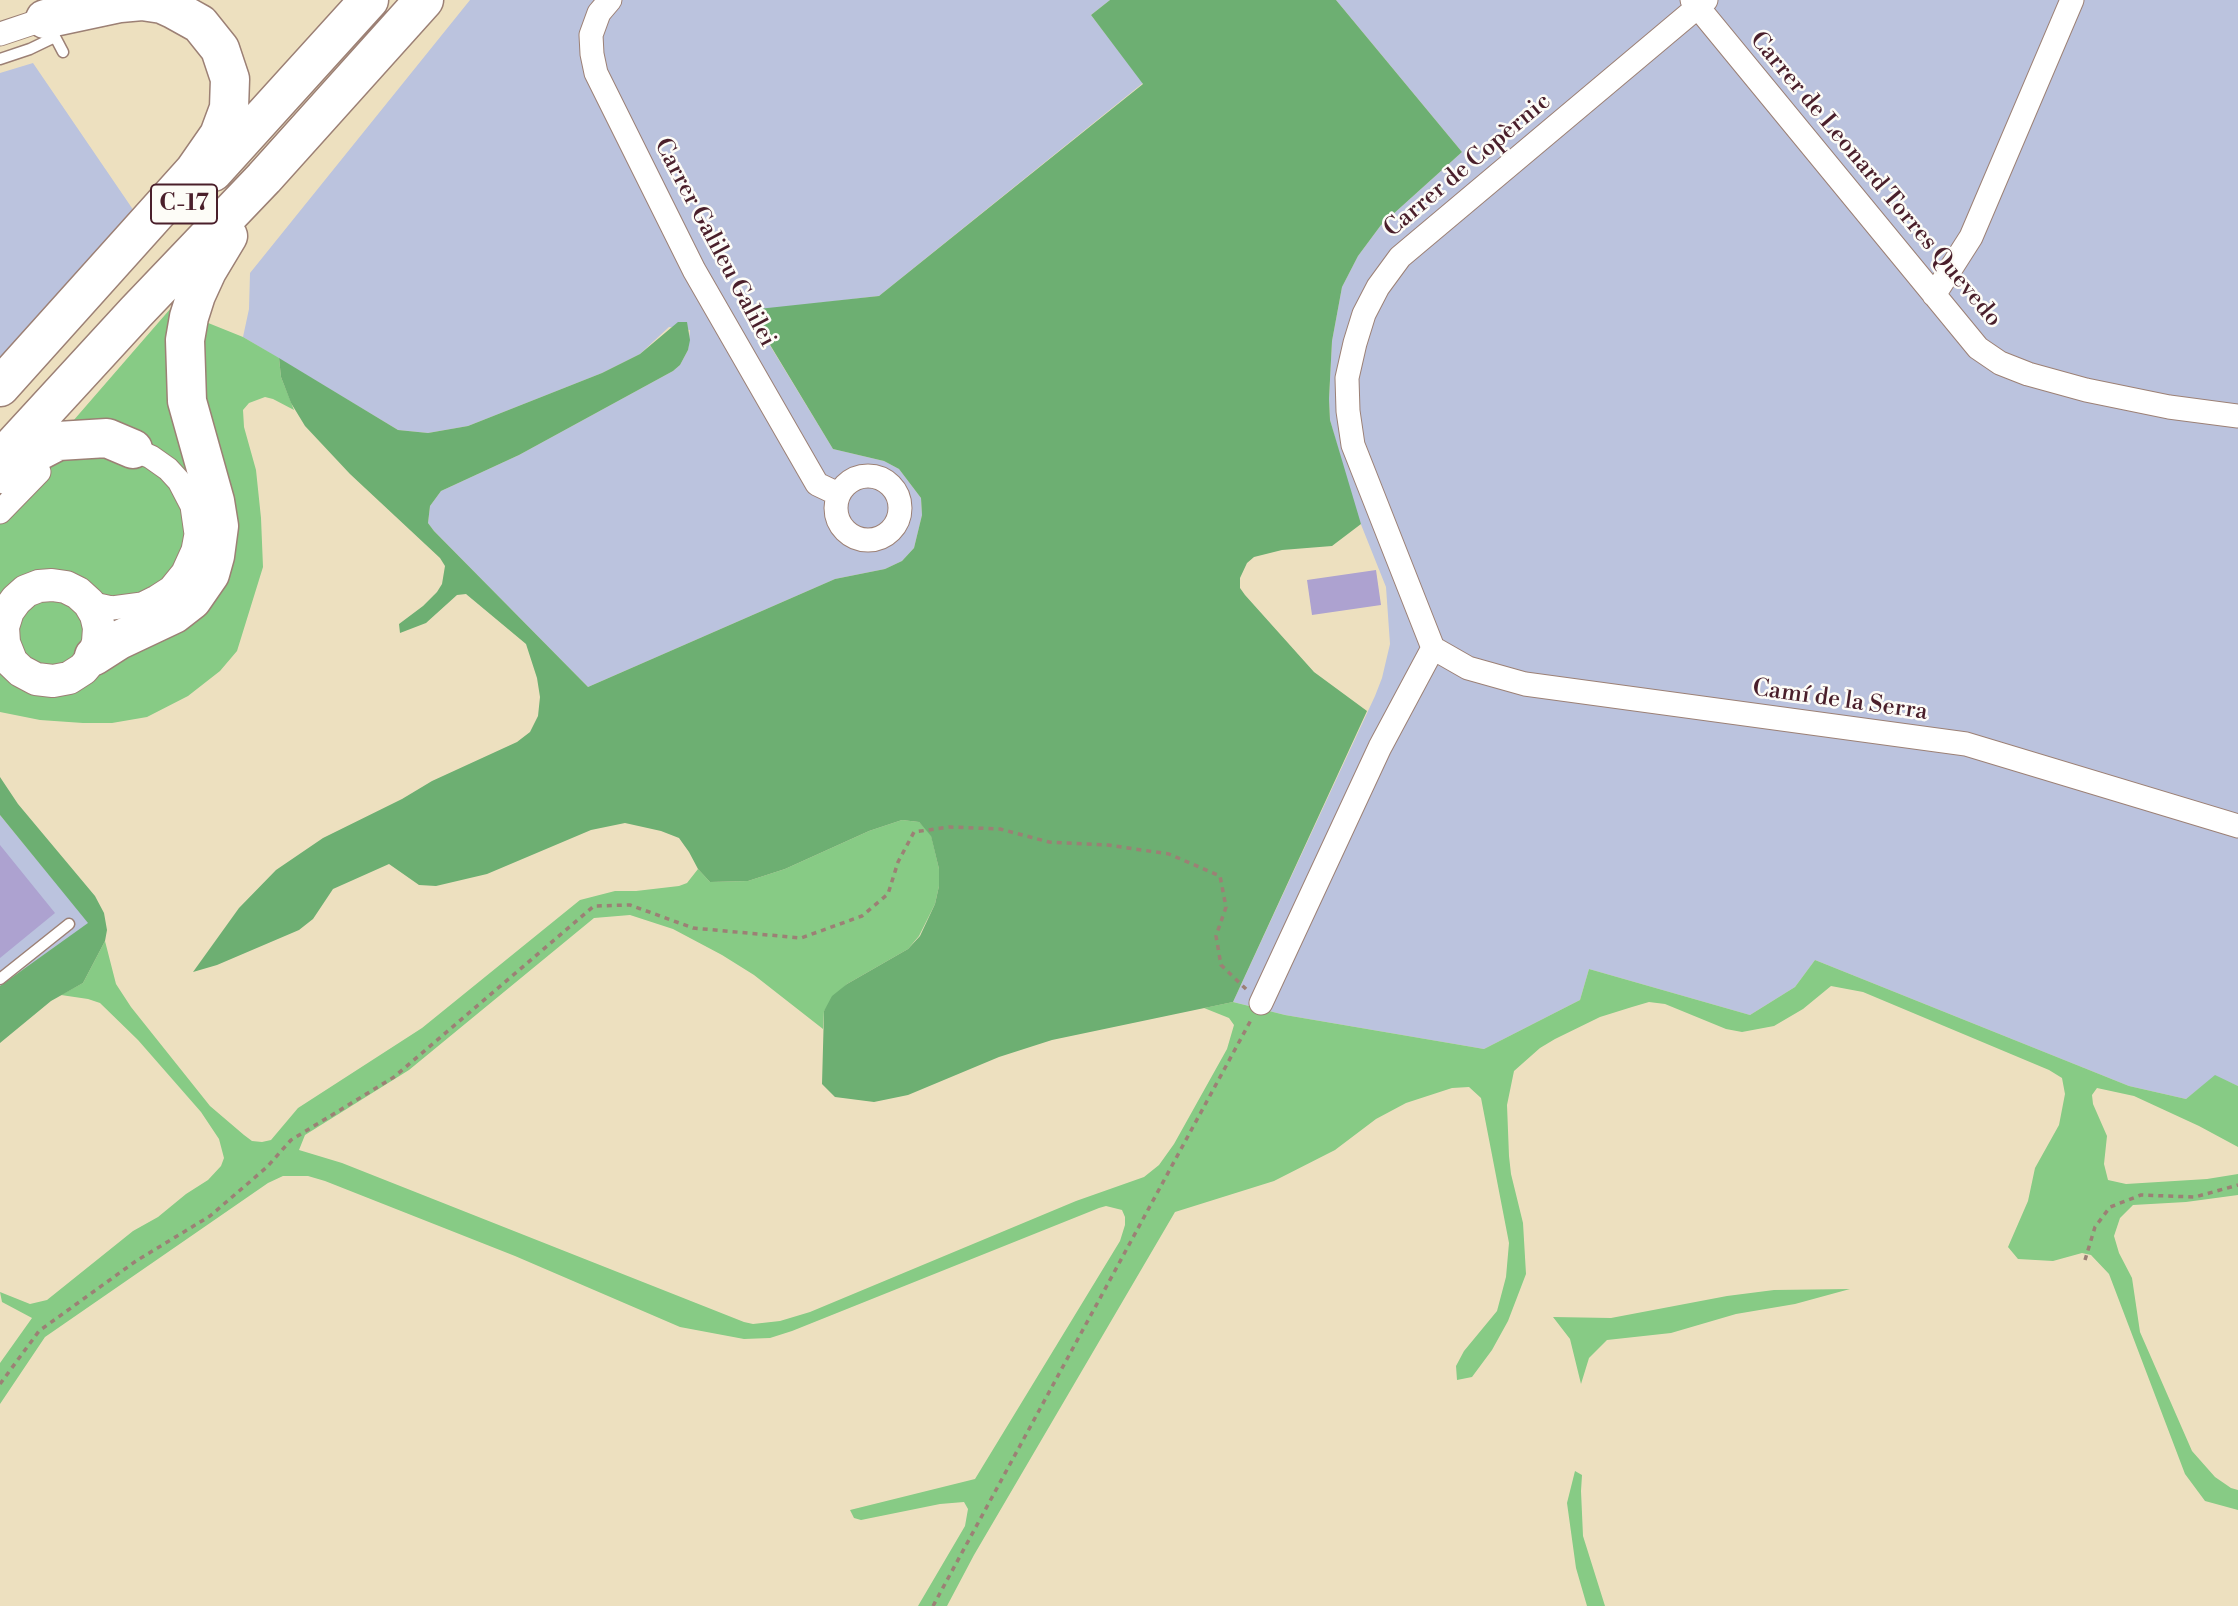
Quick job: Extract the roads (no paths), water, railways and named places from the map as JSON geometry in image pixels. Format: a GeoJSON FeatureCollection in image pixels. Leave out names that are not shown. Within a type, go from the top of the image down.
{"type":"FeatureCollection","features":[{"type":"Feature","properties":{"kind":"highway"},"geometry":{"type":"LineString","coordinates":[[50,28],[98,0]]}},
{"type":"Feature","properties":{"kind":"highway","name":"C-17"},"geometry":{"type":"LineString","coordinates":[[0,408],[369,0]]}},
{"type":"Feature","properties":{"kind":"highway","name":"C-17"},"geometry":{"type":"LineString","coordinates":[[0,460],[264,178],[424,0]]}},
{"type":"Feature","properties":{"kind":"highway"},"geometry":{"type":"LineString","coordinates":[[0,387],[194,171],[219,135],[229,108],[230,79],[220,49],[200,24],[162,4],[142,1],[120,3],[50,28]]}},
{"type":"Feature","properties":{"kind":"highway"},"geometry":{"type":"LineString","coordinates":[[93,656],[119,640],[174,614],[192,600],[210,575],[219,526],[215,500],[187,401],[186,340],[189,317],[207,271],[264,178]]}},
{"type":"Feature","properties":{"kind":"highway"},"geometry":{"type":"LineString","coordinates":[[0,485],[35,453],[58,441],[107,438],[133,449]]}},
{"type":"Feature","properties":{"kind":"main road"},"geometry":{"type":"LineString","coordinates":[[39,586],[66,587],[89,603],[96,615],[98,642],[93,656],[83,669],[69,678],[52,681],[36,679],[21,671],[5,654],[4,612],[26,591],[39,586]]}},
{"type":"Feature","properties":{"kind":"street","name":"Carrer Galileu Galilei"},"geometry":{"type":"LineString","coordinates":[[610,0],[599,13],[591,35],[596,73],[694,270],[721,317],[817,484],[838,494]]}},
{"type":"Feature","properties":{"kind":"street"},"geometry":{"type":"LineString","coordinates":[[1934,295],[1971,237],[2072,0]]}},
{"type":"Feature","properties":{"kind":"street","name":"Carrer de Leonard Torres Quevedo"},"geometry":{"type":"LineString","coordinates":[[1698,2],[1978,348],[2009,367],[2086,390],[2169,407],[2238,416]]}},
{"type":"Feature","properties":{"kind":"street","name":"Carrer de Copèrnic"},"geometry":{"type":"LineString","coordinates":[[1433,648],[1353,445],[1348,411],[1348,379],[1364,314],[1378,287],[1400,257],[1698,2]]}},
{"type":"Feature","properties":{"kind":"street"},"geometry":{"type":"LineString","coordinates":[[0,34],[50,28]]}},
{"type":"Feature","properties":{"kind":"street"},"geometry":{"type":"LineString","coordinates":[[0,512],[32,477],[48,465],[92,449],[133,449],[152,457],[168,469],[188,495],[195,526],[193,550],[183,572],[170,588],[142,604],[112,608],[89,603]]}},
{"type":"Feature","properties":{"kind":"street"},"geometry":{"type":"LineString","coordinates":[[1261,1003],[1380,747],[1433,648]]}},
{"type":"Feature","properties":{"kind":"street","name":"Camí de la Serra"},"geometry":{"type":"LineString","coordinates":[[1433,648],[1468,668],[1525,684],[1966,744],[2238,826]]}},
{"type":"Feature","properties":{"kind":"lane"},"geometry":{"type":"LineString","coordinates":[[0,59],[30,49],[50,28],[63,52]]}},
{"type":"Feature","properties":{"kind":"lane"},"geometry":{"type":"LineString","coordinates":[[0,979],[69,924]]}}]}
